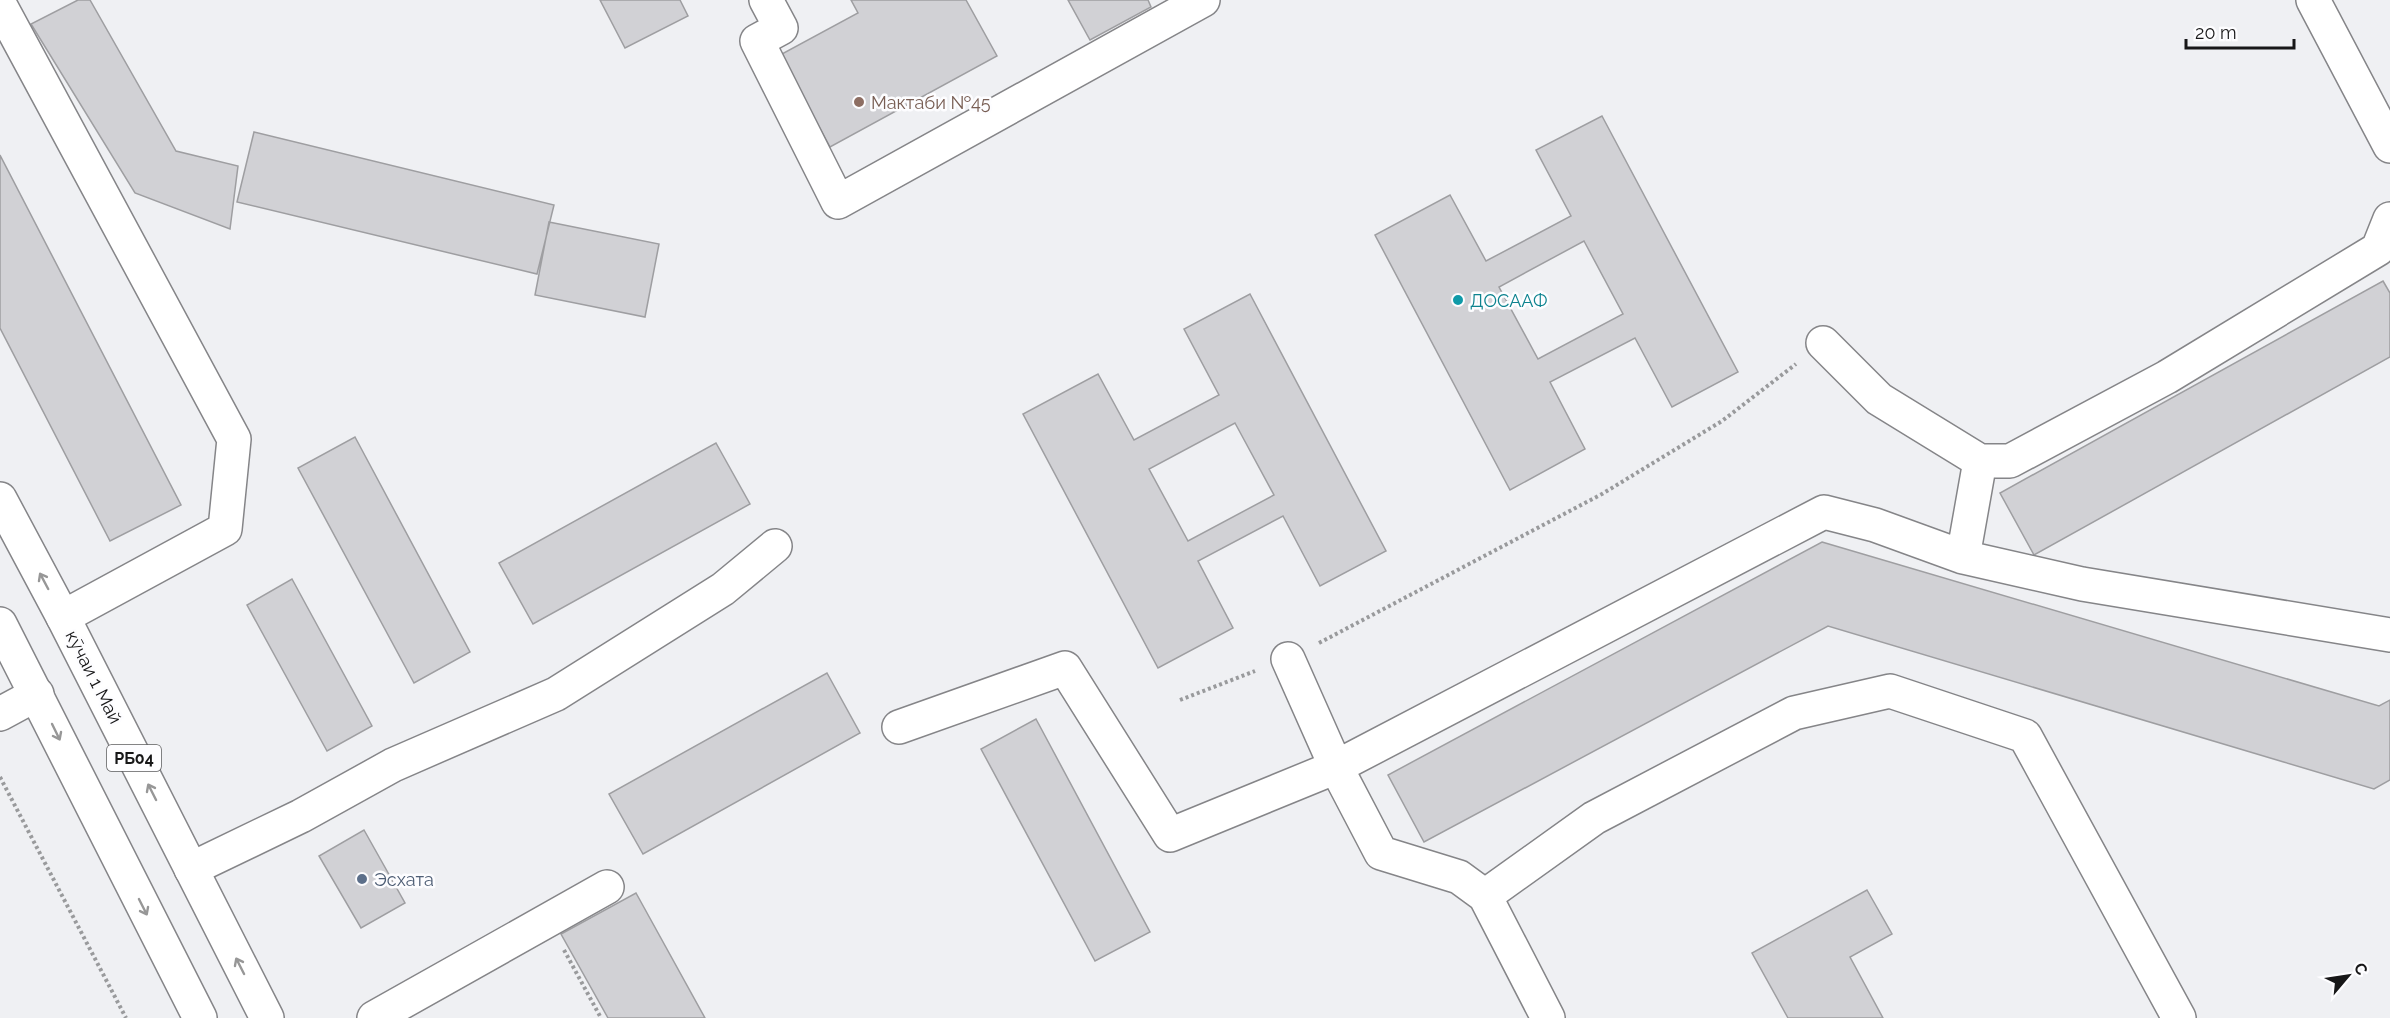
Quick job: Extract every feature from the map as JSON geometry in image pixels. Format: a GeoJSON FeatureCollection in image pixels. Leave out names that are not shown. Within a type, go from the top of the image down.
{"type":"FeatureCollection","features":[{"type":"Feature","properties":{"kind":"street"},"geometry":{"type":"LineString","coordinates":[[766,0],[781,28],[757,41],[838,202],[1203,0]]}},
{"type":"Feature","properties":{"kind":"street"},"geometry":{"type":"LineString","coordinates":[[2313,0],[2390,146]]}},
{"type":"Feature","properties":{"kind":"street"},"geometry":{"type":"LineString","coordinates":[[0,5],[234,439],[225,529],[63,616]]}},
{"type":"Feature","properties":{"kind":"street"},"geometry":{"type":"LineString","coordinates":[[1823,343],[1879,399],[1980,461],[2010,461],[2167,377],[2378,249],[2390,219]]}},
{"type":"Feature","properties":{"kind":"street"},"geometry":{"type":"LineString","coordinates":[[1963,557],[1980,461]]}},
{"type":"Feature","properties":{"kind":"street","name":"кӯчаи 1 Май"},"geometry":{"type":"LineString","coordinates":[[0,499],[63,616],[267,1018]]}},
{"type":"Feature","properties":{"kind":"street"},"geometry":{"type":"LineString","coordinates":[[898,727],[1065,668],[1170,835],[1336,767],[1824,512],[1875,525],[1963,557],[2082,584],[2390,635]]}},
{"type":"Feature","properties":{"kind":"street"},"geometry":{"type":"LineString","coordinates":[[191,869],[301,816],[393,765],[556,694],[723,589],[775,546]]}},
{"type":"Feature","properties":{"kind":"street"},"geometry":{"type":"LineString","coordinates":[[0,624],[200,1018]]}},
{"type":"Feature","properties":{"kind":"street"},"geometry":{"type":"LineString","coordinates":[[1288,659],[1336,767],[1381,853],[1459,877],[1485,896],[1548,1018]]}},
{"type":"Feature","properties":{"kind":"street"},"geometry":{"type":"LineString","coordinates":[[1485,896],[1593,818],[1794,713],[1890,692],[2025,736],[2179,1018]]}},
{"type":"Feature","properties":{"kind":"street"},"geometry":{"type":"LineString","coordinates":[[0,714],[37,694]]}},
{"type":"Feature","properties":{"kind":"street"},"geometry":{"type":"LineString","coordinates":[[374,1018],[607,887]]}},
{"type":"Feature","properties":{"kind":"path"},"geometry":{"type":"LineString","coordinates":[[1180,700],[1288,659],[1602,494],[1722,421],[1823,343]]}},
{"type":"Feature","properties":{"kind":"path"},"geometry":{"type":"LineString","coordinates":[[0,777],[126,1018]]}},
{"type":"Feature","properties":{"kind":"path"},"geometry":{"type":"LineString","coordinates":[[548,920],[602,1018]]}},
{"type":"Feature","properties":{"kind":"building"},"geometry":{"type":"Polygon","coordinates":[[[78,0],[90,0],[176,151],[238,166],[230,229],[135,193],[31,24],[78,0]]]}},
{"type":"Feature","properties":{"kind":"building"},"geometry":{"type":"Polygon","coordinates":[[[600,0],[680,0],[688,16],[625,48],[600,0]]]}},
{"type":"Feature","properties":{"kind":"building","name":"Мактаби №45"},"geometry":{"type":"Polygon","coordinates":[[[851,0],[966,0],[997,56],[830,147],[780,55],[858,13],[851,0]]]}},
{"type":"Feature","properties":{"kind":"building"},"geometry":{"type":"Polygon","coordinates":[[[1068,0],[1148,0],[1151,7],[1090,40],[1068,0]]]}},
{"type":"Feature","properties":{"kind":"building","name":"ДОСААФ"},"geometry":{"type":"Polygon","coordinates":[[[1602,116],[1738,372],[1672,407],[1635,338],[1550,382],[1585,449],[1510,490],[1375,235],[1450,195],[1486,261],[1571,216],[1536,150],[1602,116]],[[1584,241],[1499,287],[1538,359],[1623,314],[1584,241]]]}},
{"type":"Feature","properties":{"kind":"building"},"geometry":{"type":"Polygon","coordinates":[[[254,132],[554,205],[537,274],[237,202],[254,132]]]}},
{"type":"Feature","properties":{"kind":"building"},"geometry":{"type":"Polygon","coordinates":[[[0,155],[181,505],[110,541],[0,328],[0,155]]]}},
{"type":"Feature","properties":{"kind":"building"},"geometry":{"type":"Polygon","coordinates":[[[549,222],[659,244],[645,317],[535,295],[549,222]]]}},
{"type":"Feature","properties":{"kind":"building"},"geometry":{"type":"Polygon","coordinates":[[[2383,281],[2390,293],[2390,357],[2034,555],[2000,493],[2383,281]]]}},
{"type":"Feature","properties":{"kind":"building"},"geometry":{"type":"Polygon","coordinates":[[[1250,294],[1386,551],[1320,586],[1283,516],[1198,561],[1233,628],[1158,668],[1023,414],[1098,374],[1134,440],[1219,395],[1184,329],[1250,294]],[[1235,423],[1149,469],[1188,541],[1274,495],[1235,423]]]}},
{"type":"Feature","properties":{"kind":"building"},"geometry":{"type":"Polygon","coordinates":[[[355,437],[470,652],[414,683],[298,468],[355,437]]]}},
{"type":"Feature","properties":{"kind":"building"},"geometry":{"type":"Polygon","coordinates":[[[716,443],[750,504],[533,624],[499,563],[716,443]]]}},
{"type":"Feature","properties":{"kind":"building"},"geometry":{"type":"Polygon","coordinates":[[[1822,542],[2379,706],[2390,700],[2390,780],[2374,789],[1828,626],[1424,842],[1388,775],[1822,542]]]}},
{"type":"Feature","properties":{"kind":"building"},"geometry":{"type":"Polygon","coordinates":[[[292,579],[372,726],[327,751],[247,605],[292,579]]]}},
{"type":"Feature","properties":{"kind":"building"},"geometry":{"type":"Polygon","coordinates":[[[827,673],[860,733],[643,854],[609,794],[827,673]]]}},
{"type":"Feature","properties":{"kind":"building"},"geometry":{"type":"Polygon","coordinates":[[[1036,719],[1150,932],[1095,961],[981,749],[1036,719]]]}},
{"type":"Feature","properties":{"kind":"building","name":"Эсхата"},"geometry":{"type":"Polygon","coordinates":[[[364,830],[405,903],[361,928],[319,856],[364,830]]]}},
{"type":"Feature","properties":{"kind":"building"},"geometry":{"type":"Polygon","coordinates":[[[1867,890],[1892,934],[1850,957],[1883,1018],[1788,1018],[1752,953],[1867,890]]]}},
{"type":"Feature","properties":{"kind":"building"},"geometry":{"type":"Polygon","coordinates":[[[636,893],[705,1018],[608,1018],[561,934],[636,893]]]}},
{"type":"Feature","properties":{"kind":"place","name":"Мактаби №45"},"geometry":{"type":"Point","coordinates":[859,102]}},
{"type":"Feature","properties":{"kind":"place","name":"ДОСААФ"},"geometry":{"type":"Point","coordinates":[1458,300]}},
{"type":"Feature","properties":{"kind":"place","name":"Эсхата"},"geometry":{"type":"Point","coordinates":[362,879]}}]}
